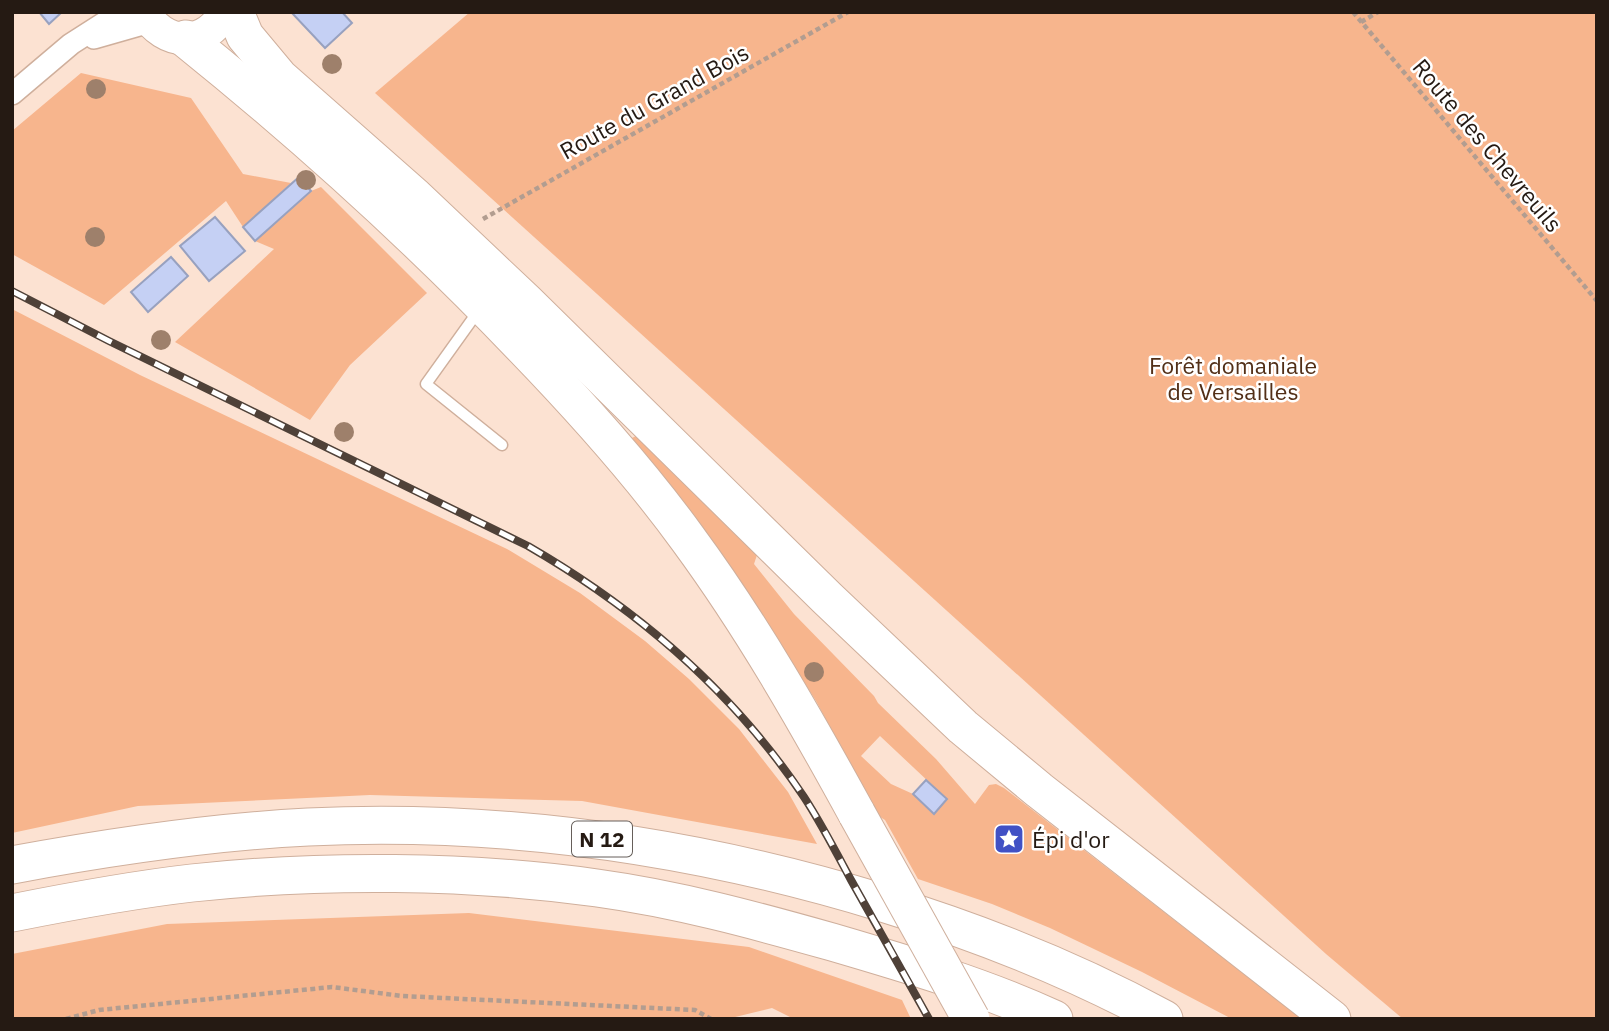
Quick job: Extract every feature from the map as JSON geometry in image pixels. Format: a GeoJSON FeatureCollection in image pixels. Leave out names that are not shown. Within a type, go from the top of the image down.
{"type":"FeatureCollection","features":[{"type":"Feature","properties":{"kind":"highway"},"geometry":{"type":"LineString","coordinates":[[235,12],[245,36],[280,78],[415,197],[526,302],[827,598],[963,727],[1039,790],[1332,1019]]}},
{"type":"Feature","properties":{"kind":"highway"},"geometry":{"type":"LineString","coordinates":[[186,39],[297,130],[483,305],[592,420],[687,537],[774,665],[971,1019]]}},
{"type":"Feature","properties":{"kind":"highway","name":"N 12"},"geometry":{"type":"LineString","coordinates":[[12,865],[194,837],[307,827],[405,825],[604,839],[710,858],[826,886],[949,924],[1034,955],[1164,1019]]}},
{"type":"Feature","properties":{"kind":"highway","name":"N 12"},"geometry":{"type":"LineString","coordinates":[[12,913],[82,899],[192,883],[302,876],[497,877],[598,888],[705,908],[917,967],[1015,1001],[1054,1019]]}},
{"type":"Feature","properties":{"kind":"main road"},"geometry":{"type":"LineString","coordinates":[[138,15],[160,31],[186,39],[211,31],[225,12]]}},
{"type":"Feature","properties":{"kind":"street"},"geometry":{"type":"LineString","coordinates":[[71,44],[138,15]]}},
{"type":"Feature","properties":{"kind":"street"},"geometry":{"type":"LineString","coordinates":[[12,94],[71,44],[138,15]]}},
{"type":"Feature","properties":{"kind":"lane"},"geometry":{"type":"LineString","coordinates":[[483,305],[426,384],[502,445]]}},
{"type":"Feature","properties":{"kind":"path","name":"Route du Grand Bois"},"geometry":{"type":"LineString","coordinates":[[478,222],[848,12]]}},
{"type":"Feature","properties":{"kind":"path","name":"Route des Chevreuils"},"geometry":{"type":"LineString","coordinates":[[1353,12],[1597,300]]}},
{"type":"Feature","properties":{"kind":"path"},"geometry":{"type":"LineString","coordinates":[[1361,22],[1378,12]]}},
{"type":"Feature","properties":{"kind":"path"},"geometry":{"type":"LineString","coordinates":[[66,1019],[99,1010],[332,987],[402,996],[695,1010],[711,1019]]}},
{"type":"Feature","properties":{"kind":"green space","name":"Forêt domaniale de Versailles"},"geometry":{"type":"Polygon","coordinates":[[[470,12],[1597,12],[1597,1019],[1403,1019],[1326,954],[375,93],[470,12]]]}},
{"type":"Feature","properties":{"kind":"green space"},"geometry":{"type":"Polygon","coordinates":[[[81,73],[191,98],[243,174],[291,183],[243,227],[226,201],[104,305],[12,254],[12,131],[81,73]]]}},
{"type":"Feature","properties":{"kind":"green space"},"geometry":{"type":"Polygon","coordinates":[[[321,187],[427,293],[350,365],[310,420],[175,342],[274,249],[255,241],[311,191],[321,187]]]}},
{"type":"Feature","properties":{"kind":"green space"},"geometry":{"type":"Polygon","coordinates":[[[12,309],[140,375],[507,549],[580,593],[645,641],[689,679],[739,729],[788,792],[817,844],[582,801],[370,795],[138,806],[12,833],[12,309]]]}},
{"type":"Feature","properties":{"kind":"green space"},"geometry":{"type":"Polygon","coordinates":[[[636,436],[757,555],[754,564],[794,614],[878,703],[936,759],[975,804],[989,785],[996,784],[1004,788],[1302,1019],[1232,1019],[1050,928],[992,904],[918,879],[885,820],[877,815],[816,701],[774,635],[632,438],[636,436]],[[880,736],[861,756],[891,784],[913,794],[934,814],[947,799],[880,736]]]}},
{"type":"Feature","properties":{"kind":"green space"},"geometry":{"type":"Polygon","coordinates":[[[469,913],[749,947],[902,1000],[911,1019],[794,1019],[772,1008],[727,1019],[12,1019],[12,954],[167,924],[469,913]]]}},
{"type":"Feature","properties":{"kind":"building"},"geometry":{"type":"Polygon","coordinates":[[[39,12],[62,12],[49,24],[39,12]]]}},
{"type":"Feature","properties":{"kind":"building"},"geometry":{"type":"Polygon","coordinates":[[[291,12],[342,12],[352,23],[325,48],[291,12]]]}},
{"type":"Feature","properties":{"kind":"building"},"geometry":{"type":"Polygon","coordinates":[[[299,177],[311,191],[255,241],[243,227],[299,177]]]}},
{"type":"Feature","properties":{"kind":"building"},"geometry":{"type":"Polygon","coordinates":[[[215,217],[245,251],[209,281],[180,246],[215,217]]]}},
{"type":"Feature","properties":{"kind":"building"},"geometry":{"type":"Polygon","coordinates":[[[171,257],[188,276],[148,312],[131,292],[171,257]]]}},
{"type":"Feature","properties":{"kind":"building"},"geometry":{"type":"Polygon","coordinates":[[[926,780],[947,799],[934,814],[913,794],[926,780]]]}},
{"type":"Feature","properties":{"kind":"railway"},"geometry":{"type":"LineString","coordinates":[[12,291],[528,546],[645,625],[714,688],[776,758],[816,817],[929,1019]]}},
{"type":"Feature","properties":{"kind":"place","name":"Épi d'or"},"geometry":{"type":"Point","coordinates":[1009,839]}}]}
